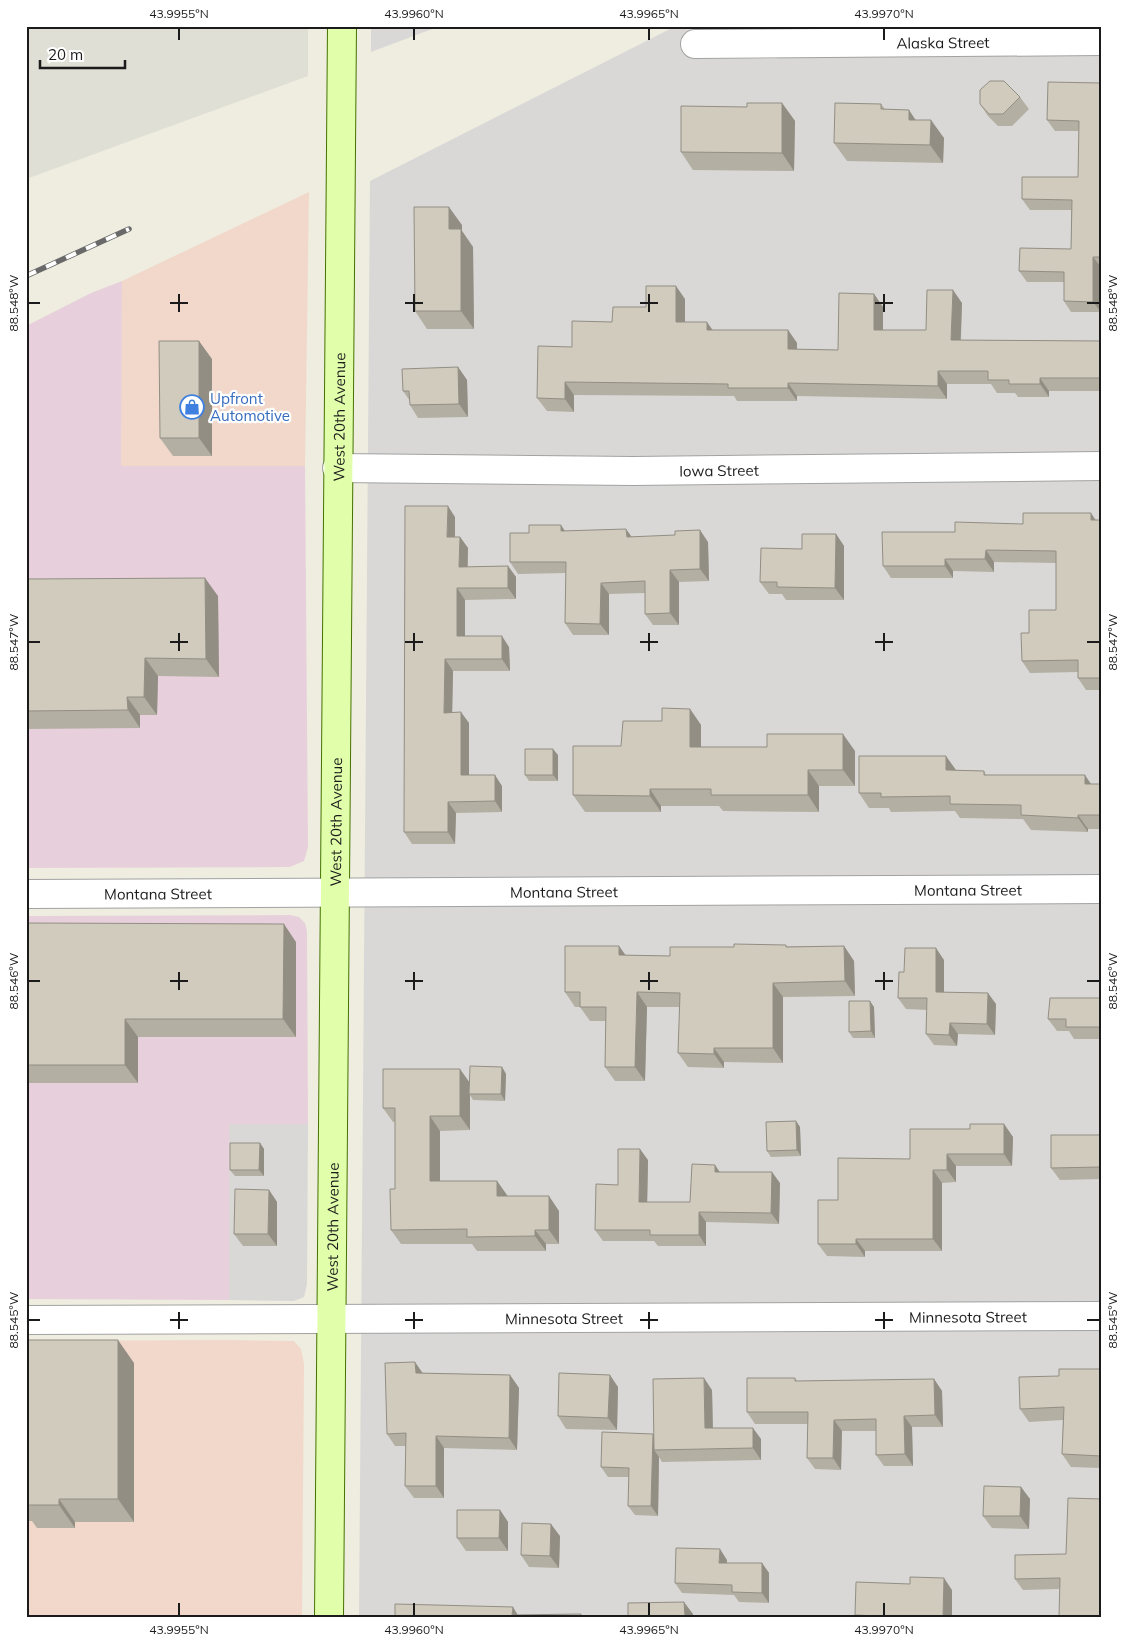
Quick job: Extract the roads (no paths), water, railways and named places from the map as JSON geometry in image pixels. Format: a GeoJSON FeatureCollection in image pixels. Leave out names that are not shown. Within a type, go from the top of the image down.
{"type":"FeatureCollection","features":[{"type":"Feature","properties":{"kind":"main road","name":"West 20th Avenue"},"geometry":{"type":"LineString","coordinates":[[329,1617],[342,26]]}},
{"type":"Feature","properties":{"kind":"street","name":"Alaska Street"},"geometry":{"type":"LineString","coordinates":[[695,44],[1101,41]]}},
{"type":"Feature","properties":{"kind":"street","name":"Iowa Street"},"geometry":{"type":"LineString","coordinates":[[338,468],[633,471],[1101,466]]}},
{"type":"Feature","properties":{"kind":"street","name":"Montana Street"},"geometry":{"type":"LineString","coordinates":[[26,894],[1101,889]]}},
{"type":"Feature","properties":{"kind":"street","name":"Minnesota Street"},"geometry":{"type":"LineString","coordinates":[[26,1320],[1101,1316]]}},
{"type":"Feature","properties":{"kind":"railway"},"geometry":{"type":"LineString","coordinates":[[26,276],[129,229]]}},
{"type":"Feature","properties":{"kind":"place","name":"Upfront Automotive"},"geometry":{"type":"Point","coordinates":[192,407]}}]}
